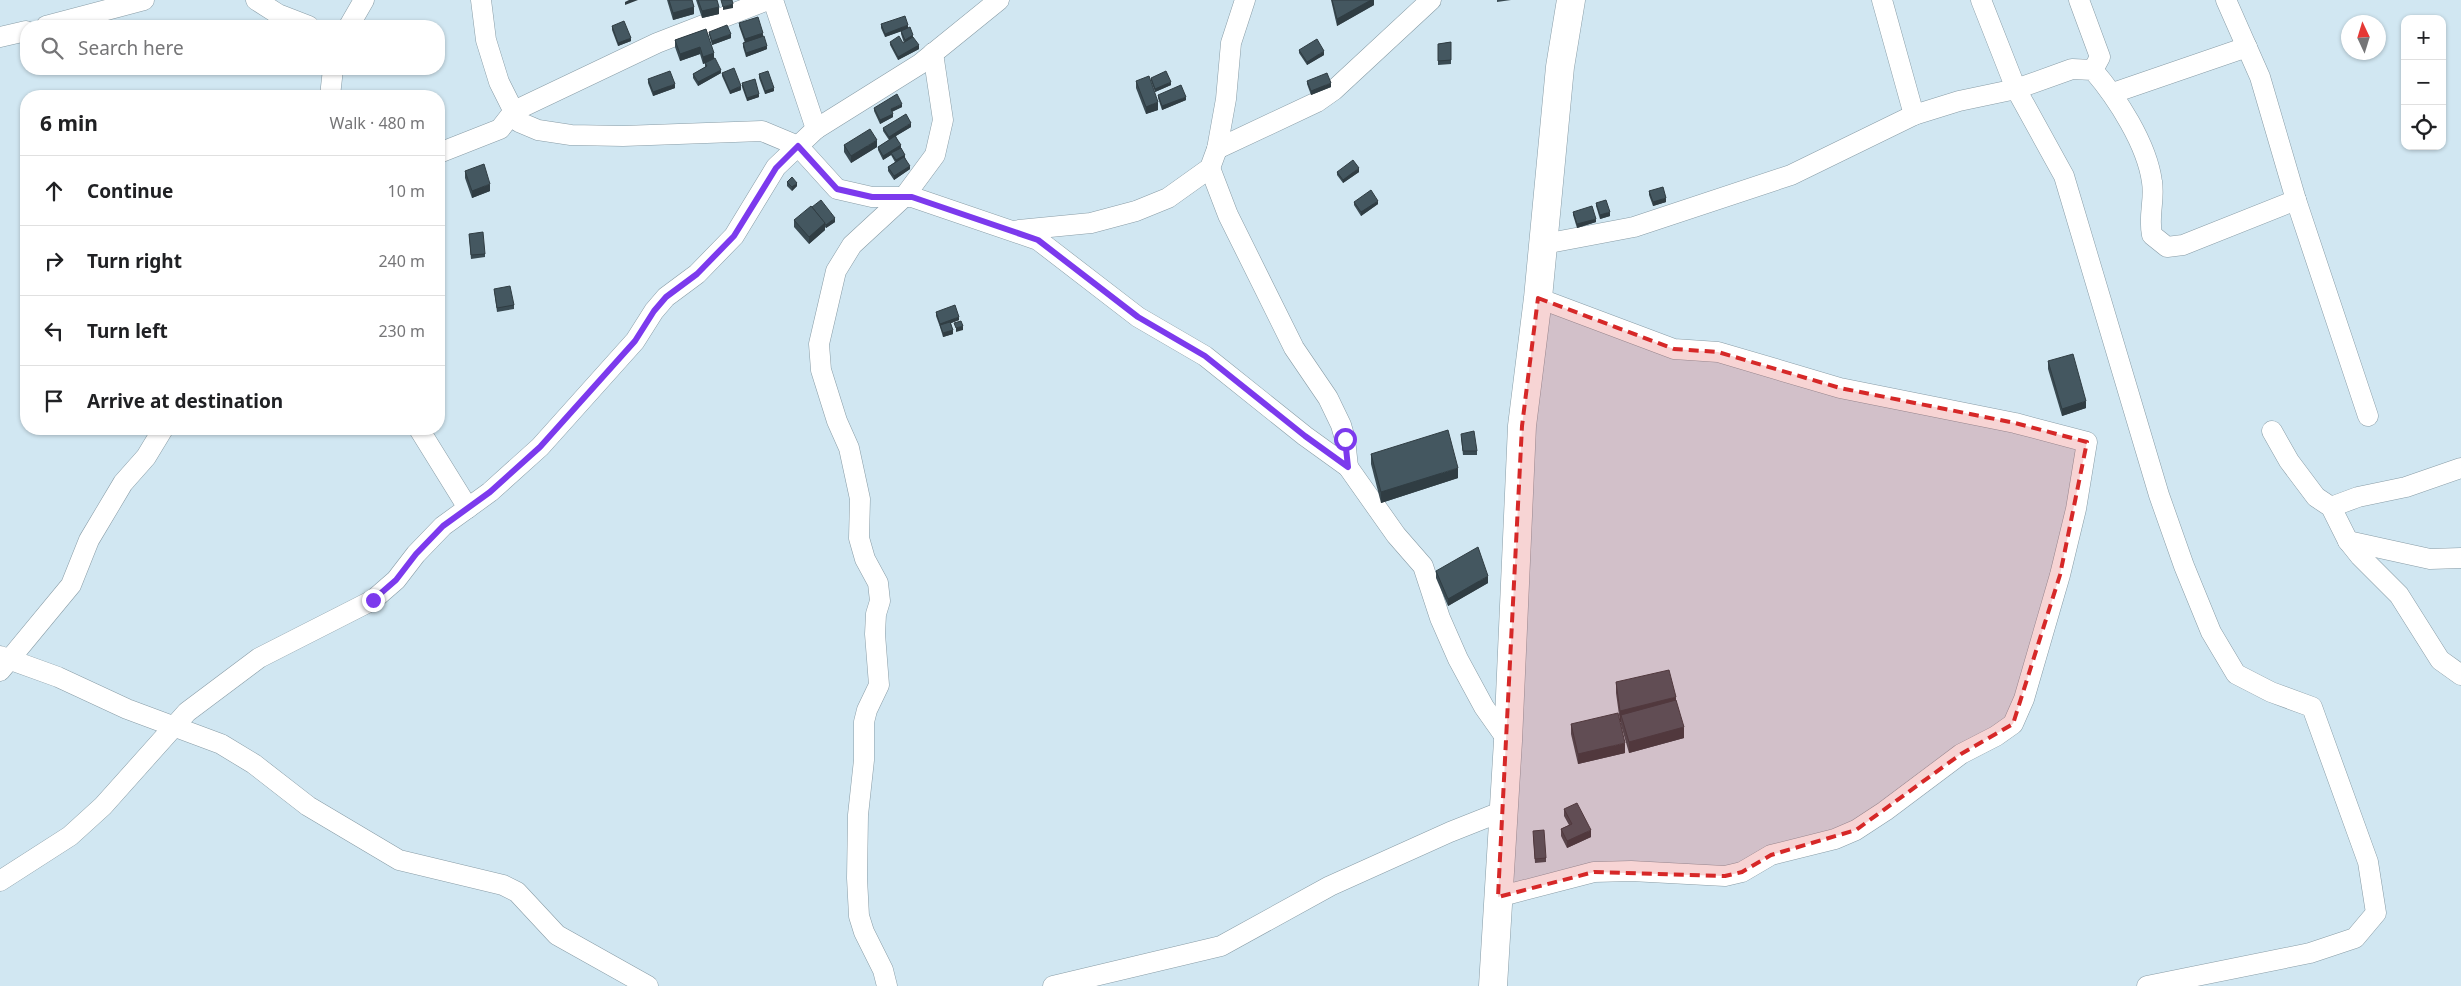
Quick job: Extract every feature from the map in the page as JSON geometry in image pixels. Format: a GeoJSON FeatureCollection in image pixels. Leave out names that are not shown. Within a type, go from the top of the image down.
{"type":"FeatureCollection","features":[{"type":"Feature","properties":{"kind":"street"},"geometry":{"type":"LineString","coordinates":[[69,20],[144,0]]}},
{"type":"Feature","properties":{"kind":"street"},"geometry":{"type":"LineString","coordinates":[[256,0],[278,14],[294,20]]}},
{"type":"Feature","properties":{"kind":"street"},"geometry":{"type":"LineString","coordinates":[[352,20],[364,0]]}},
{"type":"Feature","properties":{"kind":"street"},"geometry":{"type":"LineString","coordinates":[[481,0],[486,40],[499,82],[519,122],[538,130],[572,135],[623,136],[762,131],[798,146],[837,189],[872,197],[912,197],[1014,230],[1038,240],[1138,317],[1205,356],[1305,436],[1348,467],[1396,534],[1423,566],[1440,618],[1458,660],[1484,707],[1508,741]]}},
{"type":"Feature","properties":{"kind":"street"},"geometry":{"type":"LineString","coordinates":[[445,151],[500,129],[514,111],[657,43],[768,0]]}},
{"type":"Feature","properties":{"kind":"street"},"geometry":{"type":"LineString","coordinates":[[773,0],[816,129]]}},
{"type":"Feature","properties":{"kind":"street"},"geometry":{"type":"LineString","coordinates":[[0,882],[70,836],[103,806],[187,712],[259,658],[373,600],[396,580],[416,554],[443,526],[490,492],[540,447],[635,341],[654,311],[666,297],[697,274],[734,236],[776,168],[798,146],[816,129],[920,64],[999,0]]}},
{"type":"Feature","properties":{"kind":"street"},"geometry":{"type":"LineString","coordinates":[[1014,230],[1091,224],[1136,211],[1168,198],[1210,168],[1217,149],[1226,99],[1231,43],[1245,0]]}},
{"type":"Feature","properties":{"kind":"street"},"geometry":{"type":"LineString","coordinates":[[1217,149],[1317,102],[1334,90],[1431,0]]}},
{"type":"Feature","properties":{"kind":"street"},"geometry":{"type":"LineString","coordinates":[[1492,986],[1508,741],[1522,426],[1544,244],[1560,67],[1571,0]]}},
{"type":"Feature","properties":{"kind":"street"},"geometry":{"type":"LineString","coordinates":[[1882,0],[1914,115]]}},
{"type":"Feature","properties":{"kind":"street"},"geometry":{"type":"LineString","coordinates":[[1981,0],[2016,90],[2064,176],[2159,495],[2184,566],[2211,632],[2236,674],[2271,692],[2312,707],[2368,862],[2376,913],[2354,938],[2310,953],[2147,986]]}},
{"type":"Feature","properties":{"kind":"street"},"geometry":{"type":"LineString","coordinates":[[2080,0],[2100,57],[2093,70]]}},
{"type":"Feature","properties":{"kind":"street"},"geometry":{"type":"LineString","coordinates":[[2226,0],[2260,77],[2296,200],[2368,416]]}},
{"type":"Feature","properties":{"kind":"street"},"geometry":{"type":"LineString","coordinates":[[0,37],[20,32]]}},
{"type":"Feature","properties":{"kind":"street"},"geometry":{"type":"LineString","coordinates":[[2113,93],[2247,47]]}},
{"type":"Feature","properties":{"kind":"street"},"geometry":{"type":"LineString","coordinates":[[887,986],[883,970],[864,932],[859,916],[857,878],[858,815],[865,740],[864,722],[867,710],[879,685],[875,634],[876,614],[880,601],[878,583],[865,559],[859,538],[860,498],[849,448],[837,421],[821,370],[819,344],[836,271],[852,245],[904,197],[935,154],[943,120],[933,53]]}},
{"type":"Feature","properties":{"kind":"street"},"geometry":{"type":"LineString","coordinates":[[1544,244],[1634,226],[1791,175],[1914,115],[1959,101],[2016,90],[2072,69],[2093,70],[2113,93],[2146,156],[2153,183],[2149,219],[2152,235],[2167,247],[2183,246],[2296,200]]}},
{"type":"Feature","properties":{"kind":"street"},"geometry":{"type":"LineString","coordinates":[[331,90],[332,75]]}},
{"type":"Feature","properties":{"kind":"street"},"geometry":{"type":"LineString","coordinates":[[1210,168],[1228,215],[1294,348],[1328,398],[1342,425],[1348,467]]}},
{"type":"Feature","properties":{"kind":"street"},"geometry":{"type":"LineString","coordinates":[[1498,897],[1594,872],[1632,871],[1725,876],[1742,872],[1771,854],[1835,839],[1856,830],[1885,811],[1961,754],[1996,736],[2013,724],[2024,699],[2060,575],[2076,509],[2086,442],[2015,422],[1840,388],[1718,352],[1674,349],[1538,298]]}},
{"type":"Feature","properties":{"kind":"street"},"geometry":{"type":"LineString","coordinates":[[2272,431],[2289,461],[2316,497],[2331,507],[2348,540],[2360,556],[2399,595],[2440,660],[2461,675]]}},
{"type":"Feature","properties":{"kind":"street"},"geometry":{"type":"LineString","coordinates":[[159,435],[146,457],[123,483],[89,540],[72,584],[3,662],[58,677],[127,709],[221,744],[254,764],[308,806],[399,860],[503,885],[518,892],[557,935],[648,986]]}},
{"type":"Feature","properties":{"kind":"street"},"geometry":{"type":"LineString","coordinates":[[423,435],[468,508]]}},
{"type":"Feature","properties":{"kind":"street"},"geometry":{"type":"LineString","coordinates":[[2331,507],[2358,497],[2406,487],[2461,468]]}},
{"type":"Feature","properties":{"kind":"street"},"geometry":{"type":"LineString","coordinates":[[2348,540],[2430,558],[2461,558]]}},
{"type":"Feature","properties":{"kind":"street"},"geometry":{"type":"LineString","coordinates":[[1054,986],[1221,946],[1330,886],[1450,832],[1503,811]]}},
{"type":"Feature","properties":{"kind":"highlighted area"},"geometry":{"type":"Polygon","coordinates":[[[1538,298],[1674,349],[1718,352],[1840,388],[2015,423],[2087,442],[2060,575],[2013,724],[1961,754],[1856,830],[1771,855],[1742,872],[1725,876],[1594,872],[1498,897],[1522,426],[1538,298]]]}},
{"type":"Feature","properties":{"kind":"building"},"geometry":{"type":"Polygon","coordinates":[[[669,0],[692,0],[694,7],[673,13],[669,0]]]}},
{"type":"Feature","properties":{"kind":"building"},"geometry":{"type":"Polygon","coordinates":[[[698,0],[717,0],[719,7],[702,11],[698,0]]]}},
{"type":"Feature","properties":{"kind":"building"},"geometry":{"type":"Polygon","coordinates":[[[721,0],[732,0],[733,4],[723,7],[721,0]]]}},
{"type":"Feature","properties":{"kind":"building"},"geometry":{"type":"Polygon","coordinates":[[[1332,0],[1371,0],[1337,19],[1332,0]]]}},
{"type":"Feature","properties":{"kind":"building"},"geometry":{"type":"Polygon","coordinates":[[[905,16],[908,25],[885,34],[881,24],[905,16]]]}},
{"type":"Feature","properties":{"kind":"building"},"geometry":{"type":"Polygon","coordinates":[[[758,17],[763,33],[745,39],[739,23],[758,17]]]}},
{"type":"Feature","properties":{"kind":"building"},"geometry":{"type":"Polygon","coordinates":[[[624,21],[631,38],[618,43],[612,26],[624,21]]]}},
{"type":"Feature","properties":{"kind":"building"},"geometry":{"type":"Polygon","coordinates":[[[727,25],[731,34],[712,41],[709,32],[727,25]]]}},
{"type":"Feature","properties":{"kind":"building"},"geometry":{"type":"Polygon","coordinates":[[[910,27],[913,35],[905,40],[901,31],[910,27]]]}},
{"type":"Feature","properties":{"kind":"building"},"geometry":{"type":"Polygon","coordinates":[[[706,29],[714,53],[703,57],[700,47],[680,54],[675,40],[706,29]]]}},
{"type":"Feature","properties":{"kind":"building"},"geometry":{"type":"Polygon","coordinates":[[[764,36],[767,46],[746,53],[743,43],[764,36]]]}},
{"type":"Feature","properties":{"kind":"building"},"geometry":{"type":"Polygon","coordinates":[[[899,36],[903,43],[913,37],[919,45],[898,57],[890,42],[899,36]]]}},
{"type":"Feature","properties":{"kind":"building"},"geometry":{"type":"Polygon","coordinates":[[[1317,39],[1324,51],[1307,62],[1299,50],[1317,39]]]}},
{"type":"Feature","properties":{"kind":"building"},"geometry":{"type":"Polygon","coordinates":[[[1451,42],[1451,60],[1438,61],[1438,44],[1451,42]]]}},
{"type":"Feature","properties":{"kind":"building"},"geometry":{"type":"Polygon","coordinates":[[[715,58],[721,70],[698,82],[693,74],[707,66],[705,63],[715,58]]]}},
{"type":"Feature","properties":{"kind":"building"},"geometry":{"type":"Polygon","coordinates":[[[734,68],[741,86],[730,91],[722,73],[734,68]]]}},
{"type":"Feature","properties":{"kind":"building"},"geometry":{"type":"Polygon","coordinates":[[[670,71],[675,84],[653,92],[648,79],[670,71]]]}},
{"type":"Feature","properties":{"kind":"building"},"geometry":{"type":"Polygon","coordinates":[[[768,71],[774,88],[765,91],[759,74],[768,71]]]}},
{"type":"Feature","properties":{"kind":"building"},"geometry":{"type":"Polygon","coordinates":[[[1166,71],[1171,82],[1155,89],[1151,78],[1166,71]]]}},
{"type":"Feature","properties":{"kind":"building"},"geometry":{"type":"Polygon","coordinates":[[[1327,73],[1331,83],[1311,91],[1307,81],[1327,73]]]}},
{"type":"Feature","properties":{"kind":"building"},"geometry":{"type":"Polygon","coordinates":[[[1149,76],[1158,102],[1146,107],[1136,81],[1149,76]]]}},
{"type":"Feature","properties":{"kind":"building"},"geometry":{"type":"Polygon","coordinates":[[[755,79],[759,94],[747,98],[742,83],[755,79]]]}},
{"type":"Feature","properties":{"kind":"building"},"geometry":{"type":"Polygon","coordinates":[[[1181,85],[1186,97],[1162,106],[1158,95],[1181,85]]]}},
{"type":"Feature","properties":{"kind":"building"},"geometry":{"type":"Polygon","coordinates":[[[897,94],[902,104],[891,109],[893,114],[880,120],[874,108],[897,94]]]}},
{"type":"Feature","properties":{"kind":"building"},"geometry":{"type":"Polygon","coordinates":[[[906,114],[911,123],[889,137],[883,128],[906,114]]]}},
{"type":"Feature","properties":{"kind":"building"},"geometry":{"type":"Polygon","coordinates":[[[870,129],[877,140],[851,156],[844,145],[870,129]]]}},
{"type":"Feature","properties":{"kind":"building"},"geometry":{"type":"Polygon","coordinates":[[[895,136],[901,145],[883,156],[878,147],[895,136]]]}},
{"type":"Feature","properties":{"kind":"building"},"geometry":{"type":"Polygon","coordinates":[[[901,148],[905,155],[896,160],[891,153],[901,148]]]}},
{"type":"Feature","properties":{"kind":"building"},"geometry":{"type":"Polygon","coordinates":[[[904,157],[910,166],[894,176],[888,167],[904,157]]]}},
{"type":"Feature","properties":{"kind":"building"},"geometry":{"type":"Polygon","coordinates":[[[1353,160],[1359,168],[1343,180],[1337,172],[1353,160]]]}},
{"type":"Feature","properties":{"kind":"building"},"geometry":{"type":"Polygon","coordinates":[[[484,164],[490,184],[472,191],[465,171],[484,164]]]}},
{"type":"Feature","properties":{"kind":"building"},"geometry":{"type":"Polygon","coordinates":[[[792,177],[797,183],[792,187],[787,182],[792,177]]]}},
{"type":"Feature","properties":{"kind":"building"},"geometry":{"type":"Polygon","coordinates":[[[1663,187],[1666,198],[1653,202],[1649,191],[1663,187]]]}},
{"type":"Feature","properties":{"kind":"building"},"geometry":{"type":"Polygon","coordinates":[[[1371,190],[1378,201],[1361,212],[1354,202],[1371,190]]]}},
{"type":"Feature","properties":{"kind":"building"},"geometry":{"type":"Polygon","coordinates":[[[821,200],[835,218],[826,225],[812,207],[821,200]]]}},
{"type":"Feature","properties":{"kind":"building"},"geometry":{"type":"Polygon","coordinates":[[[1606,200],[1610,212],[1600,215],[1596,203],[1606,200]]]}},
{"type":"Feature","properties":{"kind":"building"},"geometry":{"type":"Polygon","coordinates":[[[811,206],[825,223],[809,237],[794,220],[811,206]]]}},
{"type":"Feature","properties":{"kind":"building"},"geometry":{"type":"Polygon","coordinates":[[[1592,206],[1596,219],[1577,224],[1573,212],[1592,206]]]}},
{"type":"Feature","properties":{"kind":"building"},"geometry":{"type":"Polygon","coordinates":[[[483,232],[485,254],[471,255],[469,234],[483,232]]]}},
{"type":"Feature","properties":{"kind":"building"},"geometry":{"type":"Polygon","coordinates":[[[510,286],[514,305],[497,308],[494,289],[510,286]]]}},
{"type":"Feature","properties":{"kind":"building"},"geometry":{"type":"Polygon","coordinates":[[[955,305],[959,317],[940,324],[936,312],[955,305]]]}},
{"type":"Feature","properties":{"kind":"building"},"geometry":{"type":"Polygon","coordinates":[[[961,321],[963,326],[956,328],[954,323],[961,321]]]}},
{"type":"Feature","properties":{"kind":"building"},"geometry":{"type":"Polygon","coordinates":[[[950,322],[953,330],[943,333],[940,325],[950,322]]]}},
{"type":"Feature","properties":{"kind":"building"},"geometry":{"type":"Polygon","coordinates":[[[2073,354],[2086,401],[2062,409],[2048,361],[2073,354]]]}},
{"type":"Feature","properties":{"kind":"building"},"geometry":{"type":"Polygon","coordinates":[[[1448,430],[1458,468],[1381,492],[1371,454],[1448,430]]]}},
{"type":"Feature","properties":{"kind":"building"},"geometry":{"type":"Polygon","coordinates":[[[1474,431],[1477,451],[1463,451],[1461,434],[1474,431]]]}},
{"type":"Feature","properties":{"kind":"building"},"geometry":{"type":"Polygon","coordinates":[[[1478,547],[1488,576],[1448,599],[1436,571],[1478,547]]]}},
{"type":"Feature","properties":{"kind":"building"},"geometry":{"type":"Polygon","coordinates":[[[1669,670],[1676,697],[1620,711],[1616,682],[1669,670]]]}},
{"type":"Feature","properties":{"kind":"building"},"geometry":{"type":"Polygon","coordinates":[[[1676,700],[1684,727],[1629,742],[1621,715],[1676,700]]]}},
{"type":"Feature","properties":{"kind":"building"},"geometry":{"type":"Polygon","coordinates":[[[1618,713],[1625,743],[1578,754],[1571,724],[1618,713]]]}},
{"type":"Feature","properties":{"kind":"building"},"geometry":{"type":"Polygon","coordinates":[[[1577,803],[1591,830],[1567,841],[1561,829],[1572,824],[1564,809],[1577,803]]]}},
{"type":"Feature","properties":{"kind":"building"},"geometry":{"type":"Polygon","coordinates":[[[1544,830],[1546,858],[1535,859],[1533,831],[1544,830]]]}},
{"type":"Feature","properties":{"kind":"route"},"geometry":{"type":"LineString","coordinates":[[373,600],[396,580],[416,554],[443,526],[490,492],[540,447],[635,341],[654,311],[666,297],[697,274],[734,236],[776,168],[798,146],[837,189],[872,197],[912,197],[1014,230],[1038,240],[1138,317],[1205,356],[1305,436],[1348,467],[1345,439]]}}]}
